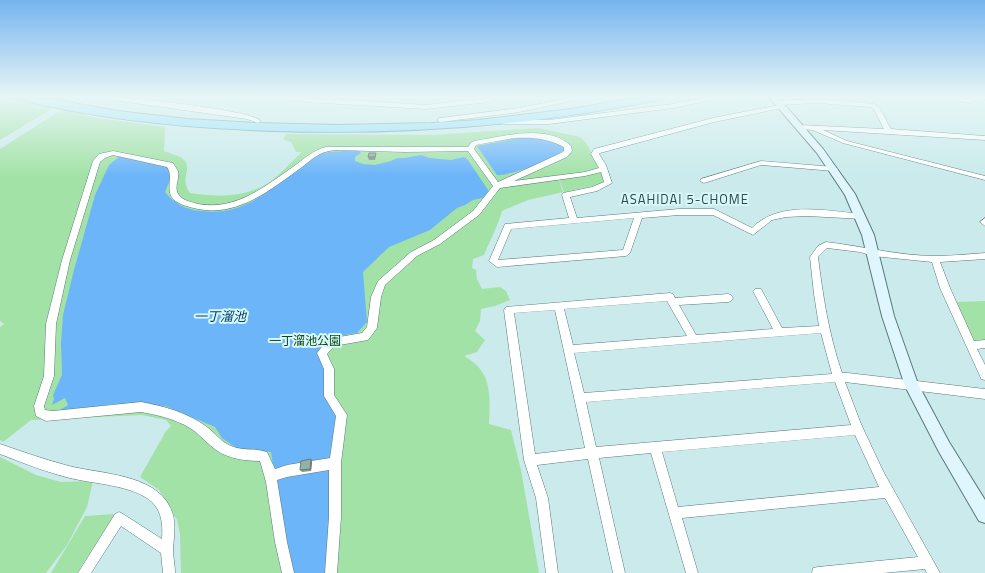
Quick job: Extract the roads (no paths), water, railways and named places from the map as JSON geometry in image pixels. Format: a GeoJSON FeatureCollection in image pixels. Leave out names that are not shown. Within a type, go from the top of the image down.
{"type":"FeatureCollection","features":[{"type":"Feature","properties":{"kind":"highway"},"geometry":{"type":"LineString","coordinates":[[193,123],[241,127],[335,130],[385,129],[488,123]]}},
{"type":"Feature","properties":{"kind":"highway"},"geometry":{"type":"LineString","coordinates":[[319,123],[338,123]]}},
{"type":"Feature","properties":{"kind":"street"},"geometry":{"type":"LineString","coordinates":[[574,221],[566,195],[594,189],[608,183],[604,169],[595,154],[597,151],[703,123]]}},
{"type":"Feature","properties":{"kind":"street"},"geometry":{"type":"LineString","coordinates":[[794,123],[834,169],[850,194],[861,217],[873,253],[888,316],[912,386],[944,447],[985,515]]}},
{"type":"Feature","properties":{"kind":"street"},"geometry":{"type":"LineString","coordinates":[[885,123],[889,131]]}},
{"type":"Feature","properties":{"kind":"street"},"geometry":{"type":"LineString","coordinates":[[798,127],[889,131],[985,138]]}},
{"type":"Feature","properties":{"kind":"street"},"geometry":{"type":"LineString","coordinates":[[812,127],[845,142],[985,178]]}},
{"type":"Feature","properties":{"kind":"street"},"geometry":{"type":"LineString","coordinates":[[331,573],[335,517],[335,463],[342,415],[329,396],[329,369],[322,353],[331,342],[365,337],[372,328],[376,297],[381,284],[414,254],[437,242],[476,213],[497,186],[568,151],[567,146],[556,139],[531,135],[474,143],[470,149]]}},
{"type":"Feature","properties":{"kind":"street"},"geometry":{"type":"LineString","coordinates":[[470,149],[497,186]]}},
{"type":"Feature","properties":{"kind":"street"},"geometry":{"type":"LineString","coordinates":[[288,573],[278,530],[268,464],[263,456],[235,454],[217,445],[202,430],[188,421],[150,408],[141,407],[53,416],[46,416],[40,413],[39,406],[49,376],[51,324],[66,260],[97,161],[102,156],[113,153],[170,165],[174,171],[172,190],[175,196],[188,204],[199,208],[213,209],[248,201],[320,150],[374,153],[470,149]]}},
{"type":"Feature","properties":{"kind":"street"},"geometry":{"type":"LineString","coordinates":[[704,181],[762,163],[834,169]]}},
{"type":"Feature","properties":{"kind":"street"},"geometry":{"type":"LineString","coordinates":[[497,186],[585,174],[604,169]]}},
{"type":"Feature","properties":{"kind":"street"},"geometry":{"type":"LineString","coordinates":[[639,216],[626,253],[497,264],[493,261],[508,226],[679,212],[714,212],[753,232],[769,219],[776,216],[802,214],[861,217]]}},
{"type":"Feature","properties":{"kind":"street"},"geometry":{"type":"LineString","coordinates":[[818,573],[931,567],[887,492],[858,430],[838,378],[820,305],[814,257],[821,248],[826,246],[860,249],[873,253],[935,259],[985,256]]}},
{"type":"Feature","properties":{"kind":"street"},"geometry":{"type":"LineString","coordinates":[[935,259],[945,288],[985,376]]}},
{"type":"Feature","properties":{"kind":"street"},"geometry":{"type":"LineString","coordinates":[[758,291],[780,332]]}},
{"type":"Feature","properties":{"kind":"street"},"geometry":{"type":"LineString","coordinates":[[552,573],[542,498],[530,460],[509,310],[670,297],[693,338]]}},
{"type":"Feature","properties":{"kind":"street"},"geometry":{"type":"LineString","coordinates":[[673,302],[728,298]]}},
{"type":"Feature","properties":{"kind":"street"},"geometry":{"type":"LineString","coordinates":[[559,306],[619,573]]}},
{"type":"Feature","properties":{"kind":"street"},"geometry":{"type":"LineString","coordinates":[[569,349],[693,338],[825,329]]}},
{"type":"Feature","properties":{"kind":"street"},"geometry":{"type":"LineString","coordinates":[[971,346],[985,344]]}},
{"type":"Feature","properties":{"kind":"street"},"geometry":{"type":"LineString","coordinates":[[580,398],[848,377],[985,394]]}},
{"type":"Feature","properties":{"kind":"street"},"geometry":{"type":"LineString","coordinates":[[530,460],[592,453],[858,430]]}},
{"type":"Feature","properties":{"kind":"street"},"geometry":{"type":"LineString","coordinates":[[655,448],[692,573]]}},
{"type":"Feature","properties":{"kind":"street"},"geometry":{"type":"LineString","coordinates":[[0,449],[34,462],[70,472],[133,485],[156,498],[165,510],[169,526],[167,550],[168,573]]}},
{"type":"Feature","properties":{"kind":"street"},"geometry":{"type":"LineString","coordinates":[[270,476],[293,470],[335,463]]}},
{"type":"Feature","properties":{"kind":"street"},"geometry":{"type":"LineString","coordinates":[[675,513],[887,492]]}},
{"type":"Feature","properties":{"kind":"street"},"geometry":{"type":"LineString","coordinates":[[84,573],[118,518],[167,550]]}},
{"type":"Feature","properties":{"kind":"water"},"geometry":{"type":"Polygon","coordinates":[[[532,137],[556,141],[564,149],[560,153],[543,162],[512,173],[497,175],[477,146],[519,138],[532,137]]]}},
{"type":"Feature","properties":{"kind":"water","name":"一丁溜池"},"geometry":{"type":"Polygon","coordinates":[[[359,151],[361,153],[355,157],[355,161],[363,164],[375,165],[397,158],[421,155],[430,158],[451,160],[464,157],[468,160],[490,193],[487,197],[473,200],[457,208],[430,230],[389,247],[363,272],[367,322],[357,333],[333,337],[318,353],[340,417],[331,457],[329,476],[331,521],[327,573],[294,573],[281,518],[271,452],[238,449],[222,438],[215,427],[165,406],[113,404],[61,412],[60,410],[68,405],[65,398],[52,405],[54,399],[53,395],[62,375],[61,343],[63,315],[95,195],[109,165],[120,156],[167,167],[171,171],[170,180],[165,192],[173,200],[181,206],[191,209],[202,211],[220,211],[237,208],[251,202],[305,163],[322,153],[359,151]]]}},
{"type":"Feature","properties":{"kind":"district","name":"ASAHIDAI 5-CHOME"},"geometry":{"type":"Point","coordinates":[685,199]}},
{"type":"Feature","properties":{"kind":"park label","name":"一丁溜池公園"},"geometry":{"type":"Point","coordinates":[305,340]}}]}
